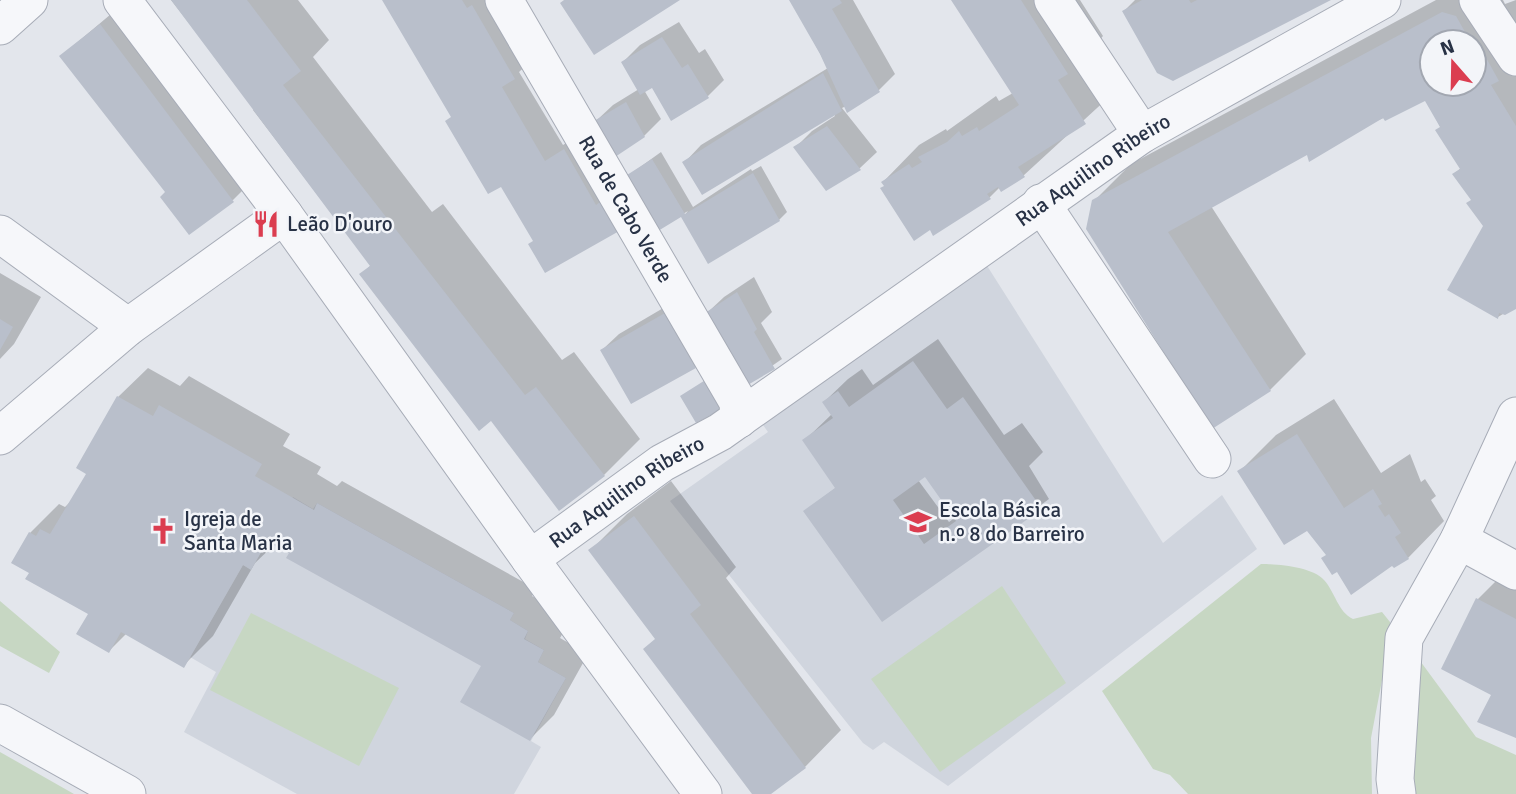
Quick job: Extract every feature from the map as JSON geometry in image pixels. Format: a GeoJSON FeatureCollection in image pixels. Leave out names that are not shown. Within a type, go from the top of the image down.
{"type":"FeatureCollection","features":[{"type":"Feature","properties":{"kind":"street"},"geometry":{"type":"LineString","coordinates":[[0,26],[29,0]]}},
{"type":"Feature","properties":{"kind":"street","name":"Rua Aquilino Ribeiro"},"geometry":{"type":"LineString","coordinates":[[122,0],[284,215],[530,559],[662,463],[739,419],[1142,134],[1382,0]]}},
{"type":"Feature","properties":{"kind":"street"},"geometry":{"type":"LineString","coordinates":[[1053,0],[1142,134]]}},
{"type":"Feature","properties":{"kind":"street"},"geometry":{"type":"LineString","coordinates":[[1478,0],[1516,57]]}},
{"type":"Feature","properties":{"kind":"street","name":"Rua de Cabo Verde"},"geometry":{"type":"LineString","coordinates":[[507,1],[738,402],[739,419]]}},
{"type":"Feature","properties":{"kind":"street"},"geometry":{"type":"LineString","coordinates":[[1041,203],[1212,459]]}},
{"type":"Feature","properties":{"kind":"street"},"geometry":{"type":"LineString","coordinates":[[0,436],[128,327],[284,215]]}},
{"type":"Feature","properties":{"kind":"street"},"geometry":{"type":"LineString","coordinates":[[0,234],[128,327]]}},
{"type":"Feature","properties":{"kind":"street"},"geometry":{"type":"LineString","coordinates":[[1397,794],[1395,779],[1405,638],[1459,540],[1516,416]]}},
{"type":"Feature","properties":{"kind":"street"},"geometry":{"type":"LineString","coordinates":[[1459,540],[1516,571]]}},
{"type":"Feature","properties":{"kind":"street"},"geometry":{"type":"LineString","coordinates":[[530,559],[703,794]]}},
{"type":"Feature","properties":{"kind":"street"},"geometry":{"type":"LineString","coordinates":[[0,723],[127,794]]}},
{"type":"Feature","properties":{"kind":"shaded area","name":"Escola Básica n.º 8 do Barreiro"},"geometry":{"type":"Polygon","coordinates":[[[984,261],[1163,543],[1222,495],[1257,549],[948,786],[884,742],[873,750],[863,743],[670,501],[768,432],[761,422],[984,261]]]}},
{"type":"Feature","properties":{"kind":"shaded area"},"geometry":{"type":"Polygon","coordinates":[[[293,497],[313,509],[317,503],[514,613],[510,620],[528,631],[525,639],[544,650],[538,662],[566,678],[531,741],[541,747],[514,794],[297,794],[184,732],[216,672],[190,657],[243,565],[251,569],[293,497]]]}},
{"type":"Feature","properties":{"kind":"green space"},"geometry":{"type":"Polygon","coordinates":[[[1261,564],[1312,572],[1324,580],[1348,616],[1353,619],[1382,612],[1390,622],[1391,633],[1371,738],[1372,794],[1188,794],[1170,775],[1153,769],[1102,691],[1261,564]]]}},
{"type":"Feature","properties":{"kind":"green space"},"geometry":{"type":"Polygon","coordinates":[[[1002,586],[1066,683],[940,772],[871,679],[1002,586]]]}},
{"type":"Feature","properties":{"kind":"green space"},"geometry":{"type":"Polygon","coordinates":[[[0,601],[60,652],[49,673],[0,646],[0,601]]]}},
{"type":"Feature","properties":{"kind":"green space"},"geometry":{"type":"Polygon","coordinates":[[[251,613],[399,688],[359,766],[210,690],[251,613]]]}},
{"type":"Feature","properties":{"kind":"green space"},"geometry":{"type":"Polygon","coordinates":[[[1415,654],[1476,737],[1516,755],[1516,794],[1410,794],[1415,654]]]}},
{"type":"Feature","properties":{"kind":"green space"},"geometry":{"type":"Polygon","coordinates":[[[0,752],[74,794],[0,794],[0,752]]]}},
{"type":"Feature","properties":{"kind":"building"},"geometry":{"type":"Polygon","coordinates":[[[171,0],[247,0],[301,71],[283,85],[525,395],[536,387],[605,476],[559,511],[491,421],[479,431],[359,274],[370,266],[171,0]]]}},
{"type":"Feature","properties":{"kind":"building"},"geometry":{"type":"Polygon","coordinates":[[[382,0],[462,0],[467,8],[472,5],[515,79],[502,87],[545,161],[564,149],[596,205],[604,199],[621,230],[545,273],[528,244],[533,241],[501,187],[488,194],[445,121],[451,117],[382,0]]]}},
{"type":"Feature","properties":{"kind":"building"},"geometry":{"type":"Polygon","coordinates":[[[564,0],[680,0],[594,55],[560,3],[564,0]]]}},
{"type":"Feature","properties":{"kind":"building"},"geometry":{"type":"Polygon","coordinates":[[[789,0],[840,0],[842,3],[832,9],[880,92],[847,113],[820,54],[789,0]]]}},
{"type":"Feature","properties":{"kind":"building"},"geometry":{"type":"Polygon","coordinates":[[[951,0],[1021,0],[1068,74],[1058,80],[1086,124],[1018,167],[1025,177],[1001,192],[998,187],[987,194],[991,199],[933,236],[930,230],[914,241],[880,188],[884,186],[881,182],[909,164],[912,168],[922,162],[918,157],[947,142],[959,131],[962,136],[977,127],[979,131],[1019,105],[951,0]]]}},
{"type":"Feature","properties":{"kind":"building"},"geometry":{"type":"Polygon","coordinates":[[[1142,0],[1189,0],[1191,3],[1197,0],[1331,0],[1173,81],[1157,73],[1122,11],[1142,0]]]}},
{"type":"Feature","properties":{"kind":"building"},"geometry":{"type":"Polygon","coordinates":[[[1442,12],[1456,16],[1463,28],[1418,28],[1418,98],[1488,98],[1488,61],[1499,81],[1491,85],[1516,126],[1516,309],[1505,315],[1499,313],[1498,319],[1447,290],[1483,226],[1466,203],[1471,200],[1452,174],[1460,169],[1435,130],[1440,127],[1425,101],[1385,121],[1383,118],[1309,162],[1307,155],[1168,232],[1271,391],[1212,429],[1086,229],[1092,200],[1442,12]]]}},
{"type":"Feature","properties":{"kind":"building"},"geometry":{"type":"Polygon","coordinates":[[[100,24],[234,202],[189,235],[160,197],[165,192],[59,56],[100,24]]]}},
{"type":"Feature","properties":{"kind":"building"},"geometry":{"type":"Polygon","coordinates":[[[662,37],[682,68],[688,64],[709,98],[671,121],[652,88],[640,95],[621,62],[662,37]]]}},
{"type":"Feature","properties":{"kind":"building"},"geometry":{"type":"Polygon","coordinates":[[[823,73],[842,111],[702,195],[682,162],[823,73]]]}},
{"type":"Feature","properties":{"kind":"building"},"geometry":{"type":"Polygon","coordinates":[[[626,102],[645,137],[615,157],[594,121],[626,102]]]}},
{"type":"Feature","properties":{"kind":"building"},"geometry":{"type":"Polygon","coordinates":[[[827,126],[861,170],[826,191],[793,147],[827,126]]]}},
{"type":"Feature","properties":{"kind":"building"},"geometry":{"type":"Polygon","coordinates":[[[652,159],[685,214],[753,173],[780,221],[708,264],[681,217],[658,231],[627,175],[652,159]]]}},
{"type":"Feature","properties":{"kind":"building"},"geometry":{"type":"Polygon","coordinates":[[[737,292],[757,329],[754,332],[775,369],[746,386],[705,313],[737,292]]]}},
{"type":"Feature","properties":{"kind":"building"},"geometry":{"type":"Polygon","coordinates":[[[665,313],[696,368],[631,404],[600,350],[665,313]]]}},
{"type":"Feature","properties":{"kind":"building"},"geometry":{"type":"Polygon","coordinates":[[[0,319],[13,327],[0,350],[0,319]]]}},
{"type":"Feature","properties":{"kind":"building"},"geometry":{"type":"Polygon","coordinates":[[[913,361],[947,409],[963,397],[1042,509],[882,622],[803,511],[835,488],[802,440],[833,418],[822,402],[838,391],[849,407],[913,361]],[[925,477],[893,500],[924,544],[956,521],[925,477]]]}},
{"type":"Feature","properties":{"kind":"building"},"geometry":{"type":"Polygon","coordinates":[[[707,379],[724,408],[696,423],[680,396],[707,379]]]}},
{"type":"Feature","properties":{"kind":"building","name":"Igreja de Santa Maria"},"geometry":{"type":"Polygon","coordinates":[[[117,396],[153,416],[159,405],[262,464],[255,476],[314,510],[317,503],[514,613],[510,620],[528,631],[524,639],[544,650],[538,662],[566,678],[530,741],[460,702],[481,666],[286,558],[289,553],[267,542],[251,570],[243,565],[184,668],[121,632],[109,653],[76,634],[88,614],[25,579],[29,573],[11,563],[29,532],[36,536],[40,529],[50,534],[86,474],[76,468],[117,396]]]}},
{"type":"Feature","properties":{"kind":"building"},"geometry":{"type":"Polygon","coordinates":[[[1297,434],[1344,508],[1373,489],[1382,504],[1378,506],[1385,517],[1389,514],[1401,533],[1395,537],[1409,559],[1394,568],[1392,566],[1351,595],[1337,572],[1332,575],[1321,558],[1326,555],[1307,531],[1284,545],[1237,471],[1297,434]]]}},
{"type":"Feature","properties":{"kind":"building"},"geometry":{"type":"Polygon","coordinates":[[[634,516],[701,605],[690,614],[806,768],[771,794],[752,794],[643,649],[655,639],[588,550],[634,516]]]}},
{"type":"Feature","properties":{"kind":"building"},"geometry":{"type":"Polygon","coordinates":[[[1476,598],[1516,619],[1516,738],[1477,722],[1491,695],[1441,669],[1476,598]]]}},
{"type":"Feature","properties":{"kind":"place","name":"Leão D'ouro"},"geometry":{"type":"Point","coordinates":[266,224]}},
{"type":"Feature","properties":{"kind":"place","name":"Escola Básica n.º 8 do Barreiro"},"geometry":{"type":"Point","coordinates":[918,522]}},
{"type":"Feature","properties":{"kind":"place","name":"Igreja de Santa Maria"},"geometry":{"type":"Point","coordinates":[163,531]}}]}
